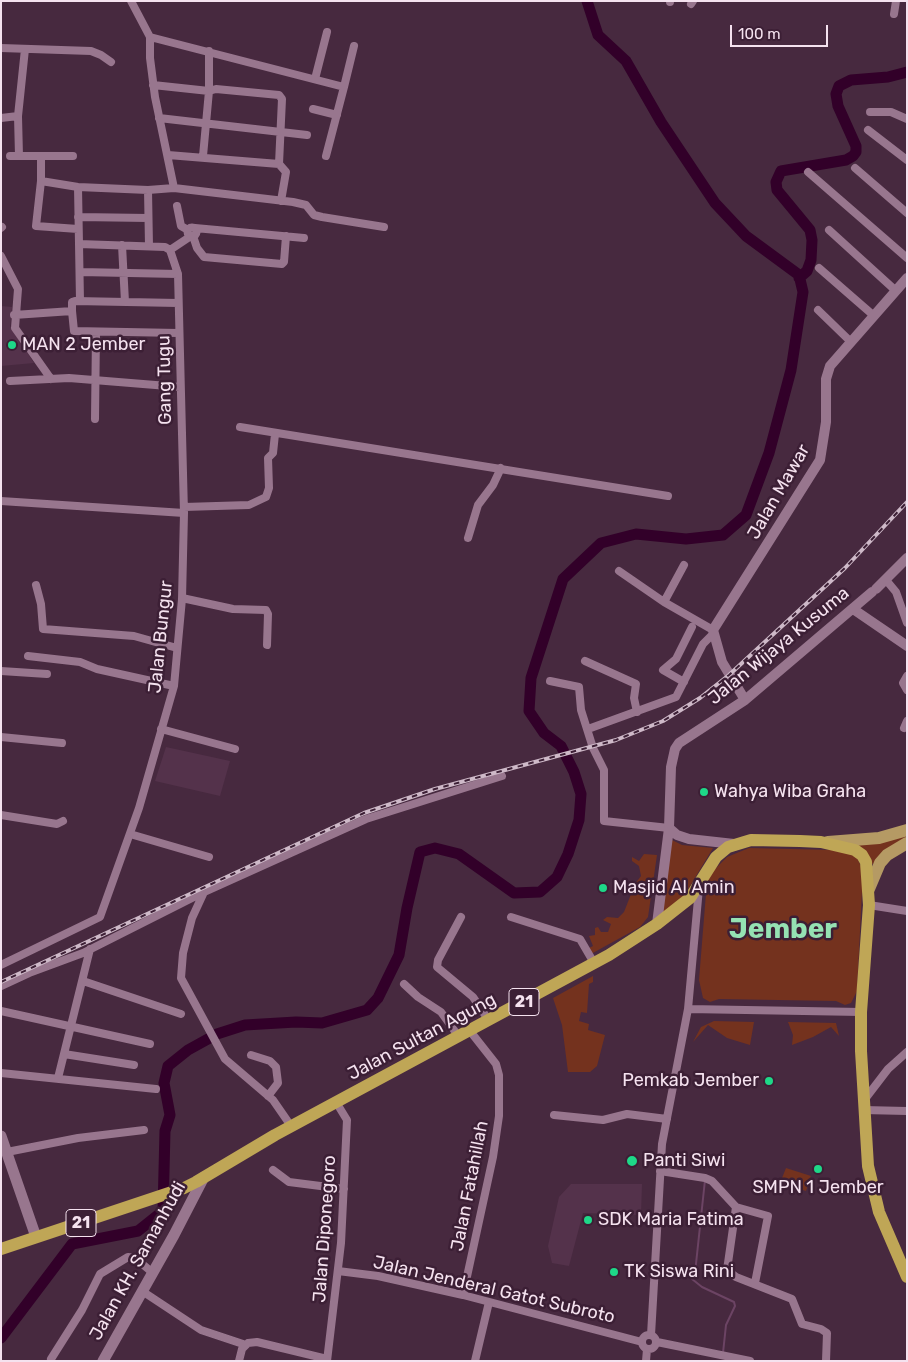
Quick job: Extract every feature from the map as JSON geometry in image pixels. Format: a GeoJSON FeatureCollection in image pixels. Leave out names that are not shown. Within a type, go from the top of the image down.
{"type":"FeatureCollection","features":[{"type":"Feature","properties":{"kind":"highway"},"geometry":{"type":"LineString","coordinates":[[734,844],[765,840],[821,842],[855,850],[862,855],[866,862],[869,905],[861,1012],[863,1106],[868,1166],[879,1212],[907,1277]]}},
{"type":"Feature","properties":{"kind":"highway","name":"Jalan Sultan Agung"},"geometry":{"type":"LineString","coordinates":[[36,1237],[160,1194],[184,1188],[291,1126],[490,1021],[594,963],[657,924],[690,898],[716,857],[734,844]]}},
{"type":"Feature","properties":{"kind":"highway","name":"21"},"geometry":{"type":"LineString","coordinates":[[1,1249],[36,1237]]}},
{"type":"Feature","properties":{"kind":"main road"},"geometry":{"type":"LineString","coordinates":[[821,842],[880,838],[907,830]]}},
{"type":"Feature","properties":{"kind":"main road"},"geometry":{"type":"LineString","coordinates":[[869,889],[880,863],[907,843]]}},
{"type":"Feature","properties":{"kind":"main road"},"geometry":{"type":"LineString","coordinates":[[1,1136],[36,1237]]}},
{"type":"Feature","properties":{"kind":"main road","name":"Jalan KH. Samanhudi"},"geometry":{"type":"LineString","coordinates":[[102,1361],[153,1273],[204,1178]]}},
{"type":"Feature","properties":{"kind":"street"},"geometry":{"type":"LineString","coordinates":[[131,1],[150,37],[153,86],[168,155],[167,188]]}},
{"type":"Feature","properties":{"kind":"street"},"geometry":{"type":"LineString","coordinates":[[894,14],[896,1]]}},
{"type":"Feature","properties":{"kind":"street"},"geometry":{"type":"LineString","coordinates":[[315,79],[327,32]]}},
{"type":"Feature","properties":{"kind":"street"},"geometry":{"type":"LineString","coordinates":[[150,37],[344,87]]}},
{"type":"Feature","properties":{"kind":"street"},"geometry":{"type":"LineString","coordinates":[[326,156],[354,46]]}},
{"type":"Feature","properties":{"kind":"street"},"geometry":{"type":"LineString","coordinates":[[1,48],[91,50],[102,54],[112,62]]}},
{"type":"Feature","properties":{"kind":"street"},"geometry":{"type":"LineString","coordinates":[[19,156],[18,116],[25,49]]}},
{"type":"Feature","properties":{"kind":"street"},"geometry":{"type":"LineString","coordinates":[[202,156],[207,123],[209,51]]}},
{"type":"Feature","properties":{"kind":"street"},"geometry":{"type":"LineString","coordinates":[[153,86],[209,91],[216,89],[280,96],[282,131],[279,164]]}},
{"type":"Feature","properties":{"kind":"street"},"geometry":{"type":"LineString","coordinates":[[313,109],[337,115]]}},
{"type":"Feature","properties":{"kind":"street"},"geometry":{"type":"LineString","coordinates":[[870,112],[891,112],[907,118]]}},
{"type":"Feature","properties":{"kind":"street"},"geometry":{"type":"LineString","coordinates":[[1,118],[18,116]]}},
{"type":"Feature","properties":{"kind":"street"},"geometry":{"type":"LineString","coordinates":[[159,118],[307,134]]}},
{"type":"Feature","properties":{"kind":"street"},"geometry":{"type":"LineString","coordinates":[[868,130],[907,160]]}},
{"type":"Feature","properties":{"kind":"street"},"geometry":{"type":"LineString","coordinates":[[168,155],[202,156],[279,164],[286,172],[282,201]]}},
{"type":"Feature","properties":{"kind":"street"},"geometry":{"type":"LineString","coordinates":[[10,156],[73,156]]}},
{"type":"Feature","properties":{"kind":"street"},"geometry":{"type":"LineString","coordinates":[[41,156],[37,227],[78,229]]}},
{"type":"Feature","properties":{"kind":"street"},"geometry":{"type":"LineString","coordinates":[[856,168],[907,213]]}},
{"type":"Feature","properties":{"kind":"street"},"geometry":{"type":"LineString","coordinates":[[808,172],[907,258]]}},
{"type":"Feature","properties":{"kind":"street"},"geometry":{"type":"LineString","coordinates":[[41,181],[78,187],[148,190],[167,188],[282,201],[306,205],[314,215],[384,227]]}},
{"type":"Feature","properties":{"kind":"street"},"geometry":{"type":"LineString","coordinates":[[78,187],[80,301]]}},
{"type":"Feature","properties":{"kind":"street"},"geometry":{"type":"LineString","coordinates":[[148,190],[149,246]]}},
{"type":"Feature","properties":{"kind":"street"},"geometry":{"type":"LineString","coordinates":[[177,206],[181,226],[192,233],[304,238]]}},
{"type":"Feature","properties":{"kind":"street"},"geometry":{"type":"LineString","coordinates":[[78,217],[148,218]]}},
{"type":"Feature","properties":{"kind":"street"},"geometry":{"type":"LineString","coordinates":[[829,230],[895,290]]}},
{"type":"Feature","properties":{"kind":"street"},"geometry":{"type":"LineString","coordinates":[[79,244],[149,246],[169,249],[192,233]]}},
{"type":"Feature","properties":{"kind":"street"},"geometry":{"type":"LineString","coordinates":[[192,233],[197,248],[204,257],[282,264],[284,262],[286,236]]}},
{"type":"Feature","properties":{"kind":"street"},"geometry":{"type":"LineString","coordinates":[[122,245],[125,302]]}},
{"type":"Feature","properties":{"kind":"street","name":"Gang Tugu"},"geometry":{"type":"LineString","coordinates":[[169,249],[178,274],[184,510]]}},
{"type":"Feature","properties":{"kind":"street"},"geometry":{"type":"LineString","coordinates":[[1,256],[17,286],[14,315],[15,328],[51,379]]}},
{"type":"Feature","properties":{"kind":"street"},"geometry":{"type":"LineString","coordinates":[[819,268],[873,315]]}},
{"type":"Feature","properties":{"kind":"street"},"geometry":{"type":"LineString","coordinates":[[80,272],[178,274]]}},
{"type":"Feature","properties":{"kind":"street","name":"Jalan Mawar"},"geometry":{"type":"LineString","coordinates":[[713,632],[820,460],[826,422],[826,379],[830,366],[907,278]]}},
{"type":"Feature","properties":{"kind":"street"},"geometry":{"type":"LineString","coordinates":[[178,303],[73,301],[72,312],[73,331],[178,333]]}},
{"type":"Feature","properties":{"kind":"street"},"geometry":{"type":"LineString","coordinates":[[818,310],[850,341]]}},
{"type":"Feature","properties":{"kind":"street"},"geometry":{"type":"LineString","coordinates":[[14,315],[72,312]]}},
{"type":"Feature","properties":{"kind":"street"},"geometry":{"type":"LineString","coordinates":[[95,420],[96,332]]}},
{"type":"Feature","properties":{"kind":"street"},"geometry":{"type":"LineString","coordinates":[[10,381],[96,379],[180,387]]}},
{"type":"Feature","properties":{"kind":"street"},"geometry":{"type":"LineString","coordinates":[[240,427],[668,496]]}},
{"type":"Feature","properties":{"kind":"street"},"geometry":{"type":"LineString","coordinates":[[1,501],[184,510],[249,505],[266,497],[269,488],[268,458],[273,453],[275,434]]}},
{"type":"Feature","properties":{"kind":"street"},"geometry":{"type":"LineString","coordinates":[[468,538],[478,505],[493,485],[501,468]]}},
{"type":"Feature","properties":{"kind":"street","name":"Jalan Bungur"},"geometry":{"type":"LineString","coordinates":[[1,965],[100,917],[151,770],[174,686],[182,598],[184,510]]}},
{"type":"Feature","properties":{"kind":"street","name":"Jalan Wijaya Kusuma"},"geometry":{"type":"LineString","coordinates":[[657,924],[669,828],[671,767],[675,749],[685,737],[745,700],[874,591],[907,558]]}},
{"type":"Feature","properties":{"kind":"street"},"geometry":{"type":"LineString","coordinates":[[664,602],[684,565]]}},
{"type":"Feature","properties":{"kind":"street"},"geometry":{"type":"LineString","coordinates":[[619,571],[664,602],[713,632],[722,662],[745,700]]}},
{"type":"Feature","properties":{"kind":"street"},"geometry":{"type":"LineString","coordinates":[[886,580],[896,592],[907,623]]}},
{"type":"Feature","properties":{"kind":"street"},"geometry":{"type":"LineString","coordinates":[[36,585],[42,604],[43,629],[134,636],[177,648]]}},
{"type":"Feature","properties":{"kind":"street"},"geometry":{"type":"LineString","coordinates":[[182,598],[233,609],[266,610],[268,614],[266,645]]}},
{"type":"Feature","properties":{"kind":"street"},"geometry":{"type":"LineString","coordinates":[[853,609],[907,646]]}},
{"type":"Feature","properties":{"kind":"street"},"geometry":{"type":"LineString","coordinates":[[684,682],[663,670],[676,659],[692,627]]}},
{"type":"Feature","properties":{"kind":"street"},"geometry":{"type":"LineString","coordinates":[[588,729],[676,697],[702,644],[713,632]]}},
{"type":"Feature","properties":{"kind":"street"},"geometry":{"type":"LineString","coordinates":[[28,656],[80,662],[97,668],[174,686]]}},
{"type":"Feature","properties":{"kind":"street"},"geometry":{"type":"LineString","coordinates":[[585,661],[636,684],[634,698],[637,712]]}},
{"type":"Feature","properties":{"kind":"street"},"geometry":{"type":"LineString","coordinates":[[1,671],[47,674]]}},
{"type":"Feature","properties":{"kind":"street"},"geometry":{"type":"LineString","coordinates":[[907,676],[903,683],[907,690]]}},
{"type":"Feature","properties":{"kind":"street"},"geometry":{"type":"LineString","coordinates":[[550,680],[579,686],[581,710],[597,759],[604,770],[604,821],[669,828],[677,835],[689,839],[734,844]]}},
{"type":"Feature","properties":{"kind":"street"},"geometry":{"type":"LineString","coordinates":[[161,729],[235,749]]}},
{"type":"Feature","properties":{"kind":"street"},"geometry":{"type":"LineString","coordinates":[[1,737],[62,743]]}},
{"type":"Feature","properties":{"kind":"street"},"geometry":{"type":"LineString","coordinates":[[1,986],[90,949],[204,892],[366,818],[502,776]]}},
{"type":"Feature","properties":{"kind":"street"},"geometry":{"type":"LineString","coordinates":[[1,815],[57,824],[63,821]]}},
{"type":"Feature","properties":{"kind":"street"},"geometry":{"type":"LineString","coordinates":[[130,834],[209,857]]}},
{"type":"Feature","properties":{"kind":"street"},"geometry":{"type":"LineString","coordinates":[[699,883],[688,1008],[662,1144],[651,1335],[656,1342],[725,1358],[750,1361]]}},
{"type":"Feature","properties":{"kind":"street"},"geometry":{"type":"LineString","coordinates":[[204,892],[190,927],[183,953],[181,978],[225,1059],[268,1096],[291,1126]]}},
{"type":"Feature","properties":{"kind":"street"},"geometry":{"type":"LineString","coordinates":[[869,905],[907,912]]}},
{"type":"Feature","properties":{"kind":"street"},"geometry":{"type":"LineString","coordinates":[[461,917],[438,960],[437,967],[473,997],[490,1021]]}},
{"type":"Feature","properties":{"kind":"street"},"geometry":{"type":"LineString","coordinates":[[511,917],[580,939],[594,963]]}},
{"type":"Feature","properties":{"kind":"street"},"geometry":{"type":"LineString","coordinates":[[58,1078],[90,949]]}},
{"type":"Feature","properties":{"kind":"street"},"geometry":{"type":"LineString","coordinates":[[83,981],[180,1014]]}},
{"type":"Feature","properties":{"kind":"street","name":"Jalan Fatahillah"},"geometry":{"type":"LineString","coordinates":[[404,984],[418,997],[441,1012],[465,1034],[496,1064],[499,1075],[499,1116],[493,1157],[462,1294]]}},
{"type":"Feature","properties":{"kind":"street"},"geometry":{"type":"LineString","coordinates":[[688,1008],[861,1012]]}},
{"type":"Feature","properties":{"kind":"street"},"geometry":{"type":"LineString","coordinates":[[1,1011],[150,1044]]}},
{"type":"Feature","properties":{"kind":"street"},"geometry":{"type":"LineString","coordinates":[[907,1052],[888,1069],[863,1106],[907,1111]]}},
{"type":"Feature","properties":{"kind":"street"},"geometry":{"type":"LineString","coordinates":[[64,1054],[134,1065]]}},
{"type":"Feature","properties":{"kind":"street"},"geometry":{"type":"LineString","coordinates":[[251,1055],[270,1061],[276,1067],[278,1082],[268,1096]]}},
{"type":"Feature","properties":{"kind":"street"},"geometry":{"type":"LineString","coordinates":[[1,1072],[156,1089]]}},
{"type":"Feature","properties":{"kind":"street","name":"Jalan Diponegoro"},"geometry":{"type":"LineString","coordinates":[[327,1360],[338,1271],[347,1120],[336,1102]]}},
{"type":"Feature","properties":{"kind":"street"},"geometry":{"type":"LineString","coordinates":[[554,1115],[603,1120],[626,1114],[667,1119]]}},
{"type":"Feature","properties":{"kind":"street"},"geometry":{"type":"LineString","coordinates":[[7,1152],[78,1138],[144,1130]]}},
{"type":"Feature","properties":{"kind":"street"},"geometry":{"type":"LineString","coordinates":[[273,1170],[280,1178],[289,1182],[344,1188]]}},
{"type":"Feature","properties":{"kind":"street"},"geometry":{"type":"LineString","coordinates":[[660,1171],[685,1174],[712,1181],[736,1207],[768,1216],[754,1284]]}},
{"type":"Feature","properties":{"kind":"street"},"geometry":{"type":"LineString","coordinates":[[736,1207],[727,1270],[736,1277],[792,1299],[802,1324],[827,1333],[826,1361]]}},
{"type":"Feature","properties":{"kind":"street"},"geometry":{"type":"LineString","coordinates":[[51,1359],[82,1310],[100,1274],[128,1257],[134,1258],[153,1273]]}},
{"type":"Feature","properties":{"kind":"street","name":"Jalan Jenderal Gatot Subroto"},"geometry":{"type":"LineString","coordinates":[[338,1271],[378,1276],[462,1294],[642,1342]]}},
{"type":"Feature","properties":{"kind":"street"},"geometry":{"type":"LineString","coordinates":[[142,1291],[201,1330],[246,1345]]}},
{"type":"Feature","properties":{"kind":"street"},"geometry":{"type":"LineString","coordinates":[[475,1361],[490,1302]]}},
{"type":"Feature","properties":{"kind":"street"},"geometry":{"type":"LineString","coordinates":[[651,1335],[644,1337],[643,1347],[653,1349],[656,1342]]}},
{"type":"Feature","properties":{"kind":"street"},"geometry":{"type":"LineString","coordinates":[[239,1361],[242,1348],[257,1342],[327,1360]]}},
{"type":"Feature","properties":{"kind":"street"},"geometry":{"type":"LineString","coordinates":[[646,1361],[648,1349]]}},
{"type":"Feature","properties":{"kind":"shaded area","name":"MAN 2 Jember"},"geometry":{"type":"Polygon","coordinates":[[[1,306],[12,307],[10,326],[34,363],[1,366],[1,306]]]}},
{"type":"Feature","properties":{"kind":"shaded area"},"geometry":{"type":"Polygon","coordinates":[[[166,747],[230,761],[220,796],[155,781],[166,747]]]}},
{"type":"Feature","properties":{"kind":"shaded area"},"geometry":{"type":"Polygon","coordinates":[[[907,835],[907,838],[871,865],[849,843],[907,835]]]}},
{"type":"Feature","properties":{"kind":"shaded area"},"geometry":{"type":"Polygon","coordinates":[[[670,839],[682,845],[713,848],[684,896],[660,916],[670,839]]]}},
{"type":"Feature","properties":{"kind":"shaded area"},"geometry":{"type":"Polygon","coordinates":[[[749,848],[834,850],[856,855],[863,871],[857,991],[851,1003],[845,1005],[836,1001],[719,999],[710,1002],[703,998],[699,980],[707,881],[713,871],[727,857],[749,848]]]}},
{"type":"Feature","properties":{"kind":"shaded area"},"geometry":{"type":"Polygon","coordinates":[[[644,854],[657,855],[648,917],[640,927],[591,954],[589,948],[593,946],[589,936],[595,935],[595,928],[598,927],[601,932],[608,932],[611,924],[603,920],[607,917],[618,918],[624,912],[635,884],[641,876],[639,866],[632,861],[632,857],[639,861],[644,854]]]}},
{"type":"Feature","properties":{"kind":"shaded area"},"geometry":{"type":"Polygon","coordinates":[[[593,976],[593,982],[589,984],[587,1013],[581,1012],[579,1021],[589,1024],[588,1030],[605,1035],[597,1066],[590,1072],[568,1072],[562,1025],[553,998],[593,976]]]}},
{"type":"Feature","properties":{"kind":"shaded area"},"geometry":{"type":"Polygon","coordinates":[[[714,1021],[754,1022],[750,1045],[727,1038],[708,1025],[693,1042],[701,1027],[714,1021]]]}},
{"type":"Feature","properties":{"kind":"shaded area"},"geometry":{"type":"Polygon","coordinates":[[[788,1022],[836,1023],[839,1036],[831,1027],[813,1037],[792,1045],[793,1035],[788,1022]]]}},
{"type":"Feature","properties":{"kind":"shaded area"},"geometry":{"type":"Polygon","coordinates":[[[786,1168],[811,1176],[806,1191],[780,1183],[786,1168]]]}},
{"type":"Feature","properties":{"kind":"shaded area"},"geometry":{"type":"Polygon","coordinates":[[[571,1184],[642,1184],[641,1215],[583,1213],[569,1266],[552,1263],[548,1246],[559,1197],[571,1184]]]}},
{"type":"Feature","properties":{"kind":"waterway"},"geometry":{"type":"LineString","coordinates":[[1,1338],[72,1244],[138,1231],[163,1211],[165,1131],[170,1115],[164,1083],[168,1066],[188,1050],[217,1034],[245,1025],[296,1022],[322,1023],[367,1010],[378,998],[399,955],[407,908],[420,852],[435,848],[459,854],[514,893],[540,892],[557,877],[568,854],[579,820],[581,794],[574,772],[561,746],[544,733],[529,711],[531,678],[563,579],[601,543],[636,534],[686,539],[723,535],[746,515],[769,453],[791,370],[803,292],[799,275],[746,236],[715,203],[661,122],[626,61],[598,35],[587,1]]}},
{"type":"Feature","properties":{"kind":"waterway"},"geometry":{"type":"LineString","coordinates":[[799,278],[807,271],[811,260],[812,240],[810,230],[777,190],[776,182],[781,171],[846,160],[853,156],[856,152],[856,146],[838,106],[836,94],[839,86],[851,80],[888,77],[907,72]]}},
{"type":"Feature","properties":{"kind":"waterway"},"geometry":{"type":"LineString","coordinates":[[705,1180],[695,1273],[692,1279],[702,1287],[734,1302],[735,1306],[726,1325],[723,1353]]}},
{"type":"Feature","properties":{"kind":"railway"},"geometry":{"type":"LineString","coordinates":[[1,982],[364,813],[435,789],[616,740],[663,721],[700,698],[729,675],[845,568],[907,502]]}},
{"type":"Feature","properties":{"kind":"place","name":"MAN 2 Jember"},"geometry":{"type":"Point","coordinates":[12,345]}},
{"type":"Feature","properties":{"kind":"place","name":"Wahya Wiba Graha"},"geometry":{"type":"Point","coordinates":[704,792]}},
{"type":"Feature","properties":{"kind":"place","name":"Masjid Al Amin"},"geometry":{"type":"Point","coordinates":[603,888]}},
{"type":"Feature","properties":{"kind":"place","name":"Pemkab Jember"},"geometry":{"type":"Point","coordinates":[769,1081]}},
{"type":"Feature","properties":{"kind":"place","name":"Panti Siwi"},"geometry":{"type":"Point","coordinates":[632,1161]}},
{"type":"Feature","properties":{"kind":"place","name":"SMPN 1 Jember"},"geometry":{"type":"Point","coordinates":[818,1169]}},
{"type":"Feature","properties":{"kind":"place","name":"SDK Maria Fatima"},"geometry":{"type":"Point","coordinates":[588,1220]}},
{"type":"Feature","properties":{"kind":"place","name":"TK Siswa Rini"},"geometry":{"type":"Point","coordinates":[614,1272]}},
{"type":"Feature","properties":{"kind":"district","name":"Jember"},"geometry":{"type":"Point","coordinates":[783,930]}}]}
